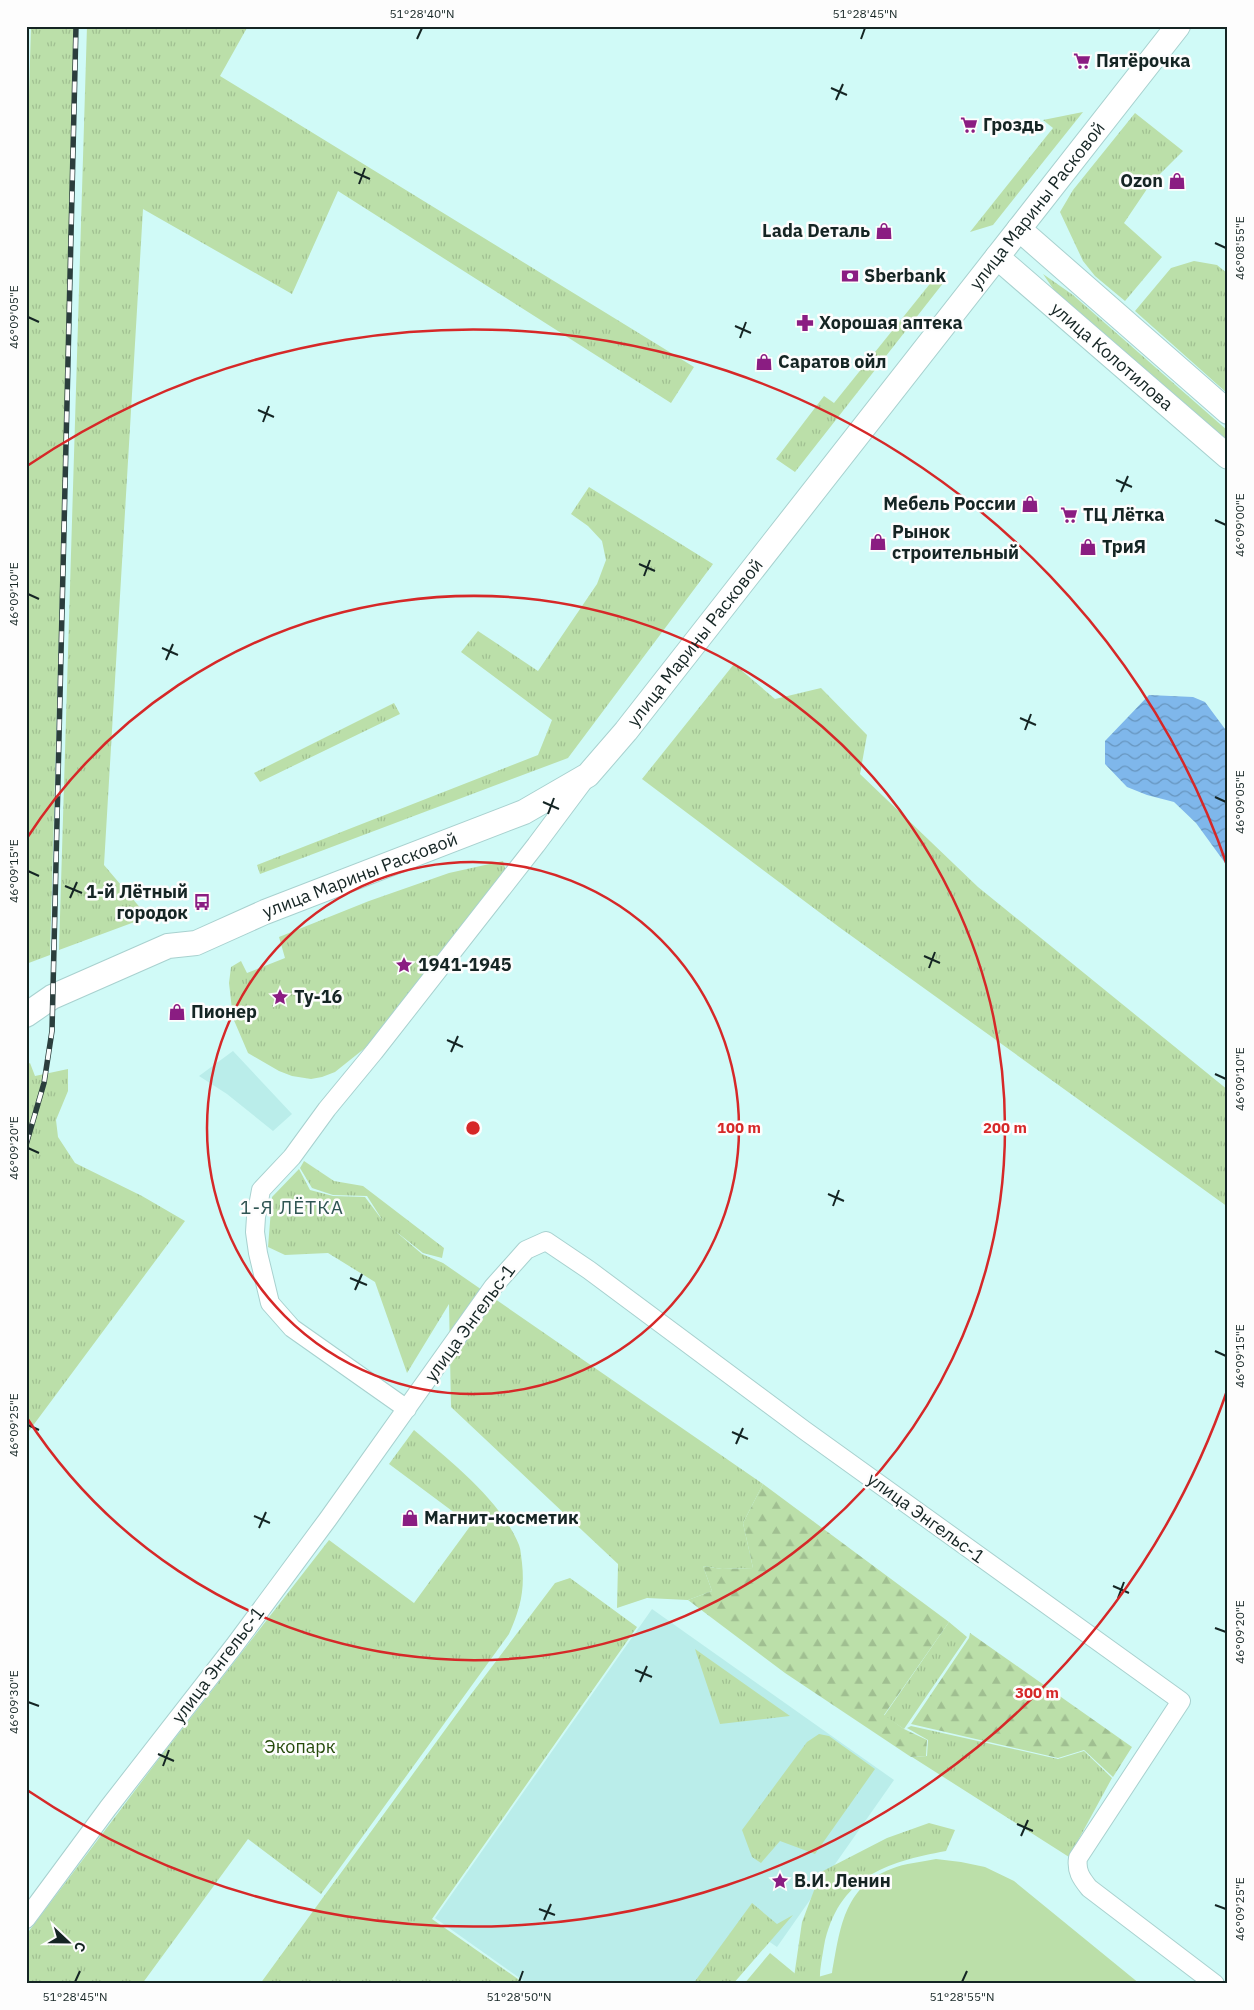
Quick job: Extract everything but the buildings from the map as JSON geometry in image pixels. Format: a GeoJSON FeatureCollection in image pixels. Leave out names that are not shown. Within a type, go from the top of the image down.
{"type":"FeatureCollection","features":[{"type":"Feature","properties":{"kind":"main road","name":"улица Марины Расковой"},"geometry":{"type":"LineString","coordinates":[[26,1015],[52,997],[168,946],[196,943],[265,912],[524,812],[588,775],[626,731],[1178,26]]}},
{"type":"Feature","properties":{"kind":"main road","name":"улица Колотилова"},"geometry":{"type":"LineString","coordinates":[[1019,228],[1228,412]]}},
{"type":"Feature","properties":{"kind":"main road","name":"улица Колотилова"},"geometry":{"type":"LineString","coordinates":[[997,257],[1228,457]]}},
{"type":"Feature","properties":{"kind":"street"},"geometry":{"type":"LineString","coordinates":[[407,1409],[292,1328],[270,1303],[258,1253],[256,1217],[261,1190],[292,1157],[327,1109],[536,845],[588,775]]}},
{"type":"Feature","properties":{"kind":"street","name":"улица Энгельс-1"},"geometry":{"type":"LineString","coordinates":[[26,1919],[108,1808],[234,1646],[407,1409],[493,1287],[526,1250],[546,1241],[589,1270],[796,1424],[1181,1701],[1078,1858],[1076,1868],[1089,1888],[1214,1984]]}},
{"type":"Feature","properties":{"kind":"shaded area"},"geometry":{"type":"Polygon","coordinates":[[[233,1051],[292,1114],[273,1131],[227,1094],[199,1076],[233,1051]]]}},
{"type":"Feature","properties":{"kind":"shaded area"},"geometry":{"type":"Polygon","coordinates":[[[652,1609],[894,1780],[777,1947],[761,1936],[727,1984],[528,1984],[435,1918],[652,1609]]]}},
{"type":"Feature","properties":{"kind":"green space"},"geometry":{"type":"Polygon","coordinates":[[[31,26],[76,26],[50,955],[26,964],[26,200],[31,26]]]}},
{"type":"Feature","properties":{"kind":"green space"},"geometry":{"type":"Polygon","coordinates":[[[87,26],[248,26],[220,76],[694,367],[671,403],[338,191],[292,294],[143,209],[104,865],[148,917],[59,950],[87,26]]]}},
{"type":"Feature","properties":{"kind":"green space"},"geometry":{"type":"Polygon","coordinates":[[[1083,112],[993,225],[970,232],[1053,128],[1043,120],[1083,112]]]}},
{"type":"Feature","properties":{"kind":"green space"},"geometry":{"type":"Polygon","coordinates":[[[1135,113],[1183,151],[1151,183],[1124,223],[1162,257],[1125,301],[1095,276],[1083,261],[1060,212],[1073,190],[1135,113]]]}},
{"type":"Feature","properties":{"kind":"green space"},"geometry":{"type":"Polygon","coordinates":[[[1194,261],[1217,265],[1228,274],[1228,394],[1135,311],[1171,268],[1194,261]]]}},
{"type":"Feature","properties":{"kind":"green space"},"geometry":{"type":"Polygon","coordinates":[[[1043,274],[1073,295],[1228,431],[1228,446],[1063,303],[1043,274]]]}},
{"type":"Feature","properties":{"kind":"green space"},"geometry":{"type":"Polygon","coordinates":[[[937,275],[944,282],[795,472],[776,459],[824,396],[834,403],[937,275]]]}},
{"type":"Feature","properties":{"kind":"green space"},"geometry":{"type":"Polygon","coordinates":[[[589,487],[713,564],[568,758],[260,874],[257,865],[538,755],[552,720],[461,652],[478,631],[538,671],[597,584],[606,560],[602,541],[588,526],[571,514],[589,487]]]}},
{"type":"Feature","properties":{"kind":"green space"},"geometry":{"type":"Polygon","coordinates":[[[734,664],[775,699],[821,688],[867,735],[860,774],[978,887],[1228,1090],[1228,1207],[839,927],[642,779],[734,664]]]}},
{"type":"Feature","properties":{"kind":"green space"},"geometry":{"type":"Polygon","coordinates":[[[394,703],[400,714],[260,782],[254,773],[394,703]]]}},
{"type":"Feature","properties":{"kind":"green space"},"geometry":{"type":"Polygon","coordinates":[[[503,861],[506,871],[375,1040],[335,1072],[311,1079],[292,1076],[279,1071],[248,1053],[233,1018],[229,983],[231,967],[241,961],[247,973],[285,958],[279,937],[369,901],[449,873],[503,861]]]}},
{"type":"Feature","properties":{"kind":"green space"},"geometry":{"type":"Polygon","coordinates":[[[30,1063],[35,1076],[68,1069],[68,1091],[56,1120],[58,1137],[75,1163],[142,1196],[185,1221],[26,1435],[26,1065],[30,1063]]]}},
{"type":"Feature","properties":{"kind":"green space"},"geometry":{"type":"Polygon","coordinates":[[[304,1161],[334,1181],[363,1186],[444,1248],[442,1258],[423,1253],[394,1230],[422,1254],[443,1263],[763,1484],[743,1523],[753,1568],[722,1569],[703,1566],[712,1591],[688,1600],[647,1598],[617,1608],[618,1564],[451,1407],[449,1304],[407,1373],[375,1282],[328,1253],[285,1255],[268,1247],[272,1197],[299,1169],[310,1190],[333,1196],[365,1197],[383,1221],[367,1196],[333,1195],[312,1188],[300,1168],[304,1161]]]}},
{"type":"Feature","properties":{"kind":"green space","name":"Экопарк"},"geometry":{"type":"Polygon","coordinates":[[[414,1430],[458,1468],[487,1497],[511,1528],[519,1545],[523,1573],[522,1591],[519,1608],[509,1634],[321,1894],[248,1839],[142,1984],[26,1984],[26,1935],[158,1760],[329,1540],[414,1603],[471,1525],[389,1464],[414,1430]]]}},
{"type":"Feature","properties":{"kind":"green space"},"geometry":{"type":"Polygon","coordinates":[[[763,1484],[949,1622],[884,1715],[904,1729],[927,1740],[926,1756],[911,1757],[785,1673],[688,1600],[712,1591],[703,1566],[722,1569],[753,1568],[743,1523],[763,1484]]]}},
{"type":"Feature","properties":{"kind":"green space"},"geometry":{"type":"Polygon","coordinates":[[[570,1578],[637,1627],[432,1919],[525,1984],[260,1984],[469,1697],[555,1583],[570,1578]]]}},
{"type":"Feature","properties":{"kind":"green space"},"geometry":{"type":"Polygon","coordinates":[[[949,1622],[967,1637],[904,1729],[884,1716],[949,1622]]]}},
{"type":"Feature","properties":{"kind":"green space"},"geometry":{"type":"Polygon","coordinates":[[[970,1633],[1132,1747],[1113,1777],[1084,1750],[1058,1758],[911,1724],[969,1638],[970,1633]]]}},
{"type":"Feature","properties":{"kind":"green space"},"geometry":{"type":"Polygon","coordinates":[[[695,1649],[790,1716],[720,1724],[695,1649]]]}},
{"type":"Feature","properties":{"kind":"green space"},"geometry":{"type":"Polygon","coordinates":[[[911,1726],[1058,1759],[1084,1751],[1112,1778],[1069,1857],[912,1757],[927,1756],[928,1740],[907,1728],[911,1726]]]}},
{"type":"Feature","properties":{"kind":"green space"},"geometry":{"type":"Polygon","coordinates":[[[819,1734],[829,1736],[875,1769],[815,1854],[780,1841],[761,1863],[752,1857],[742,1830],[807,1742],[819,1734]]]}},
{"type":"Feature","properties":{"kind":"green space"},"geometry":{"type":"Polygon","coordinates":[[[929,1823],[955,1830],[946,1851],[924,1855],[884,1868],[867,1877],[853,1889],[840,1904],[831,1923],[824,1946],[820,1984],[793,1984],[802,1922],[821,1872],[887,1838],[929,1823]]]}},
{"type":"Feature","properties":{"kind":"green space"},"geometry":{"type":"Polygon","coordinates":[[[936,1859],[985,1867],[1014,1881],[1140,1984],[744,1984],[770,1953],[804,1981],[832,1973],[846,1912],[853,1898],[863,1887],[875,1877],[896,1867],[936,1859]]]}},
{"type":"Feature","properties":{"kind":"green space"},"geometry":{"type":"Polygon","coordinates":[[[752,1903],[777,1924],[793,1915],[733,1984],[693,1984],[752,1903]]]}},
{"type":"Feature","properties":{"kind":"water"},"geometry":{"type":"Polygon","coordinates":[[[1149,695],[1193,697],[1205,702],[1228,733],[1228,867],[1196,823],[1174,802],[1147,795],[1127,787],[1105,764],[1105,741],[1149,695]]]}},
{"type":"Feature","properties":{"kind":"railway"},"geometry":{"type":"LineString","coordinates":[[26,1145],[44,1083],[52,1031],[76,26]]}},
{"type":"Feature","properties":{"kind":"place","name":"Пятёрочка"},"geometry":{"type":"Point","coordinates":[1082,61]}},
{"type":"Feature","properties":{"kind":"place","name":"Гроздь"},"geometry":{"type":"Point","coordinates":[969,125]}},
{"type":"Feature","properties":{"kind":"place","name":"Ozon"},"geometry":{"type":"Point","coordinates":[1177,181]}},
{"type":"Feature","properties":{"kind":"place","name":"Lada Dеталь"},"geometry":{"type":"Point","coordinates":[884,231]}},
{"type":"Feature","properties":{"kind":"place","name":"Sberbank"},"geometry":{"type":"Point","coordinates":[850,276]}},
{"type":"Feature","properties":{"kind":"place","name":"Хорошая аптека"},"geometry":{"type":"Point","coordinates":[805,323]}},
{"type":"Feature","properties":{"kind":"place","name":"Саратов ойл"},"geometry":{"type":"Point","coordinates":[764,362]}},
{"type":"Feature","properties":{"kind":"place","name":"Мебель России"},"geometry":{"type":"Point","coordinates":[1030,504]}},
{"type":"Feature","properties":{"kind":"place","name":"ТЦ Лётка"},"geometry":{"type":"Point","coordinates":[1069,515]}},
{"type":"Feature","properties":{"kind":"place","name":"Рынок строительный"},"geometry":{"type":"Point","coordinates":[878,542]}},
{"type":"Feature","properties":{"kind":"place","name":"ТриЯ"},"geometry":{"type":"Point","coordinates":[1088,547]}},
{"type":"Feature","properties":{"kind":"place","name":"1-й Лётный городок"},"geometry":{"type":"Point","coordinates":[202,902]}},
{"type":"Feature","properties":{"kind":"place","name":"1941-1945"},"geometry":{"type":"Point","coordinates":[404,965]}},
{"type":"Feature","properties":{"kind":"place","name":"Ту-16"},"geometry":{"type":"Point","coordinates":[280,997]}},
{"type":"Feature","properties":{"kind":"place","name":"Пионер"},"geometry":{"type":"Point","coordinates":[177,1012]}},
{"type":"Feature","properties":{"kind":"place","name":"Магнит-косметик"},"geometry":{"type":"Point","coordinates":[410,1518]}},
{"type":"Feature","properties":{"kind":"place","name":"В.И. Ленин"},"geometry":{"type":"Point","coordinates":[780,1881]}},
{"type":"Feature","properties":{"kind":"district","name":"1-Я ЛЁТКА"},"geometry":{"type":"Point","coordinates":[292,1207]}}]}
